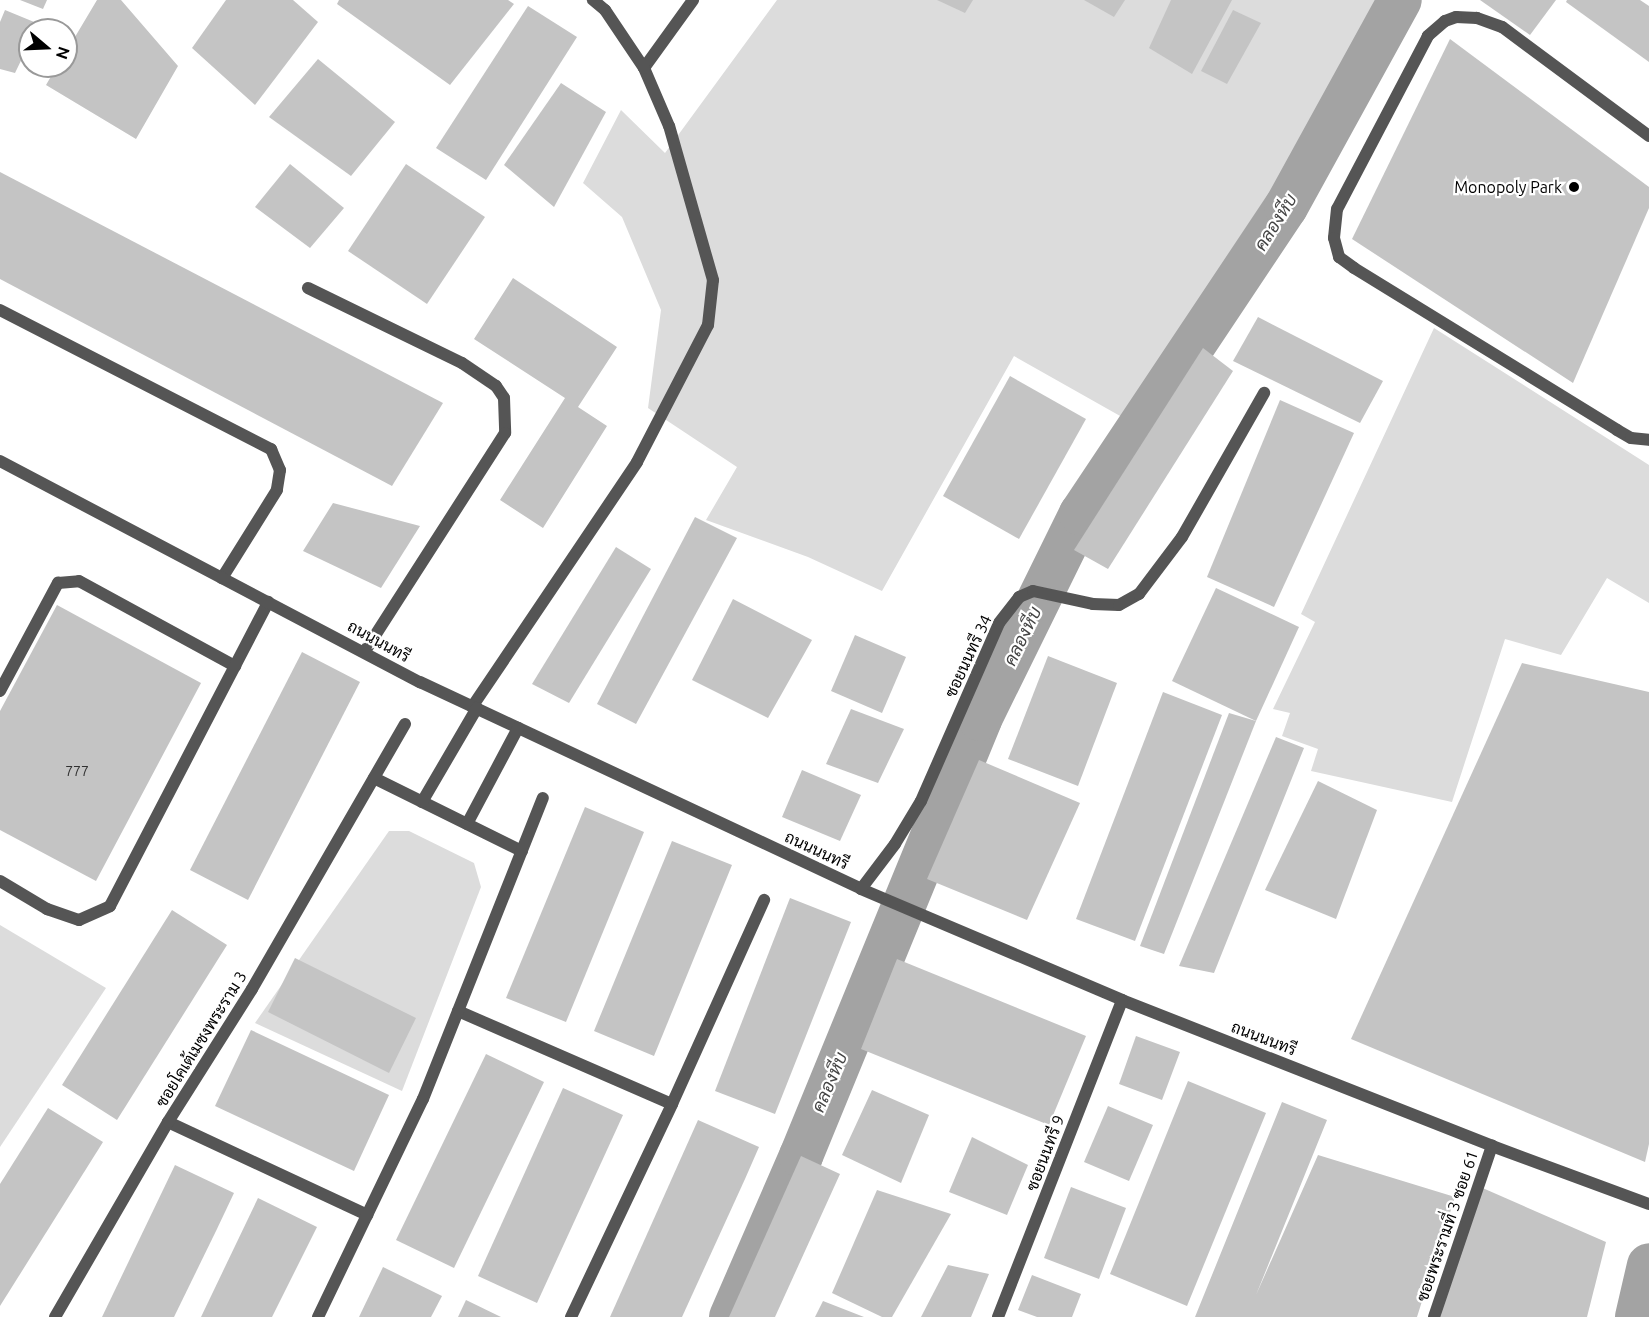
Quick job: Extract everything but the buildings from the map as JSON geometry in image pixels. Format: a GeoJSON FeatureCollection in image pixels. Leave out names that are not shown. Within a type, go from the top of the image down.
{"type":"FeatureCollection","features":[{"type":"Feature","properties":{"kind":"street"},"geometry":{"type":"LineString","coordinates":[[423,802],[475,708],[637,462],[708,325],[713,280],[702,234],[669,126],[644,68],[605,10],[593,0]]}},
{"type":"Feature","properties":{"kind":"street"},"geometry":{"type":"LineString","coordinates":[[644,68],[693,0]]}},
{"type":"Feature","properties":{"kind":"street"},"geometry":{"type":"LineString","coordinates":[[1649,136],[1502,27],[1477,18],[1456,17],[1445,21],[1428,36],[1337,209],[1334,238],[1339,257],[1354,268],[1617,430],[1631,438],[1649,440]]}},
{"type":"Feature","properties":{"kind":"street"},"geometry":{"type":"LineString","coordinates":[[308,288],[462,363],[496,386],[504,398],[505,433],[365,651]]}},
{"type":"Feature","properties":{"kind":"street"},"geometry":{"type":"LineString","coordinates":[[0,310],[271,449],[280,470],[277,490],[222,578]]}},
{"type":"Feature","properties":{"kind":"street","name":"ซอยนนทรี 34"},"geometry":{"type":"LineString","coordinates":[[861,889],[895,844],[921,801],[999,623],[1019,597],[1033,591],[1093,604],[1119,605],[1139,594],[1182,537],[1264,393]]}},
{"type":"Feature","properties":{"kind":"street","name":"ถนนนนทรี"},"geometry":{"type":"LineString","coordinates":[[0,461],[365,651],[420,682],[861,889],[1122,1000],[1492,1146],[1648,1204]]}},
{"type":"Feature","properties":{"kind":"street"},"geometry":{"type":"LineString","coordinates":[[0,691],[58,583],[79,581],[236,666]]}},
{"type":"Feature","properties":{"kind":"street"},"geometry":{"type":"LineString","coordinates":[[0,881],[47,909],[79,920],[110,906],[268,602]]}},
{"type":"Feature","properties":{"kind":"street","name":"ซอยโคเต้เมซงพระราม 3"},"geometry":{"type":"LineString","coordinates":[[55,1317],[168,1122],[252,988],[405,724]]}},
{"type":"Feature","properties":{"kind":"street"},"geometry":{"type":"LineString","coordinates":[[467,824],[518,728]]}},
{"type":"Feature","properties":{"kind":"street"},"geometry":{"type":"LineString","coordinates":[[374,778],[522,851]]}},
{"type":"Feature","properties":{"kind":"street"},"geometry":{"type":"LineString","coordinates":[[318,1317],[423,1099],[543,798]]}},
{"type":"Feature","properties":{"kind":"street"},"geometry":{"type":"LineString","coordinates":[[571,1317],[672,1104],[764,900]]}},
{"type":"Feature","properties":{"kind":"street","name":"ซอยนนทรี 9"},"geometry":{"type":"LineString","coordinates":[[998,1317],[1122,1000]]}},
{"type":"Feature","properties":{"kind":"street"},"geometry":{"type":"LineString","coordinates":[[458,1011],[672,1104]]}},
{"type":"Feature","properties":{"kind":"street"},"geometry":{"type":"LineString","coordinates":[[168,1122],[367,1215]]}},
{"type":"Feature","properties":{"kind":"street","name":"ซอยพระรามที่ 3 ซอย 61"},"geometry":{"type":"LineString","coordinates":[[1434,1317],[1492,1146]]}},
{"type":"Feature","properties":{"kind":"shaded area"},"geometry":{"type":"Polygon","coordinates":[[[777,0],[1383,0],[1281,191],[1129,421],[1014,356],[882,591],[808,557],[706,520],[737,467],[648,408],[661,310],[622,217],[583,183],[621,110],[665,153],[777,0]]]}},
{"type":"Feature","properties":{"kind":"shaded area"},"geometry":{"type":"Polygon","coordinates":[[[1434,328],[1649,465],[1649,603],[1607,578],[1561,655],[1505,639],[1452,802],[1311,771],[1318,749],[1282,736],[1290,713],[1273,709],[1315,622],[1301,614],[1434,328]]]}},
{"type":"Feature","properties":{"kind":"shaded area"},"geometry":{"type":"Polygon","coordinates":[[[389,831],[409,831],[474,863],[481,887],[402,1091],[255,1023],[389,831]]]}},
{"type":"Feature","properties":{"kind":"shaded area"},"geometry":{"type":"Polygon","coordinates":[[[0,925],[106,988],[0,1147],[0,925]]]}},
{"type":"Feature","properties":{"kind":"waterway","name":"คลองหีบ"},"geometry":{"type":"LineString","coordinates":[[731,1317],[801,1156],[980,719],[1081,514],[1286,207],[1400,0]]}},
{"type":"Feature","properties":{"kind":"waterway"},"geometry":{"type":"LineString","coordinates":[[1637,1317],[1649,1265]]}},
{"type":"Feature","properties":{"kind":"place","name":"Monopoly Park"},"geometry":{"type":"Point","coordinates":[1574,187]}}]}
